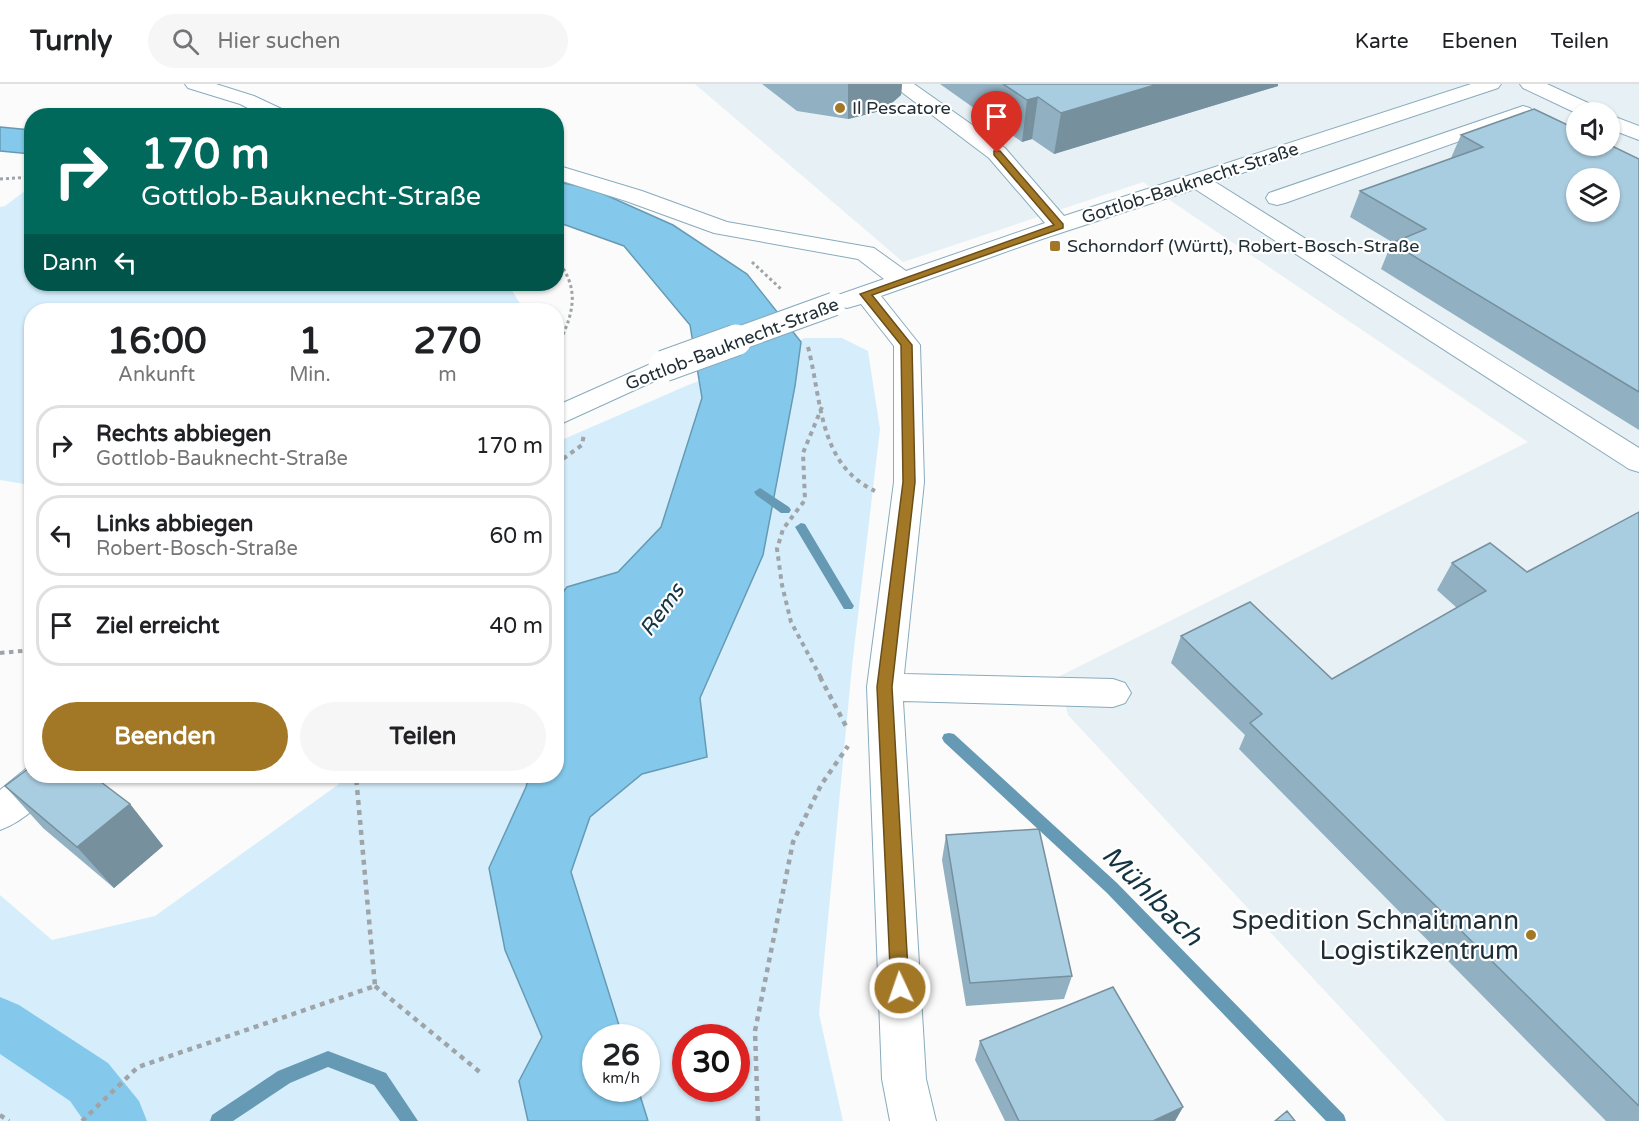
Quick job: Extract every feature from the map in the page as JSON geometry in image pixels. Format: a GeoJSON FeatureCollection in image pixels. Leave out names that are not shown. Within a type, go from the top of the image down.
{"type":"FeatureCollection","features":[{"type":"Feature","properties":{"kind":"street"},"geometry":{"type":"LineString","coordinates":[[195,84],[247,100],[264,108]]}},
{"type":"Feature","properties":{"kind":"street"},"geometry":{"type":"LineString","coordinates":[[901,84],[997,153],[1060,226]]}},
{"type":"Feature","properties":{"kind":"street","name":"Gottlob-Bauknecht-Straße"},"geometry":{"type":"LineString","coordinates":[[564,413],[664,366],[834,304],[1197,180],[1491,84]]}},
{"type":"Feature","properties":{"kind":"street"},"geometry":{"type":"LineString","coordinates":[[1530,84],[1570,102]]}},
{"type":"Feature","properties":{"kind":"street"},"geometry":{"type":"LineString","coordinates":[[1416,109],[1461,134]]}},
{"type":"Feature","properties":{"kind":"street"},"geometry":{"type":"LineString","coordinates":[[1277,198],[1523,112]]}},
{"type":"Feature","properties":{"kind":"street"},"geometry":{"type":"LineString","coordinates":[[1620,125],[1639,134]]}},
{"type":"Feature","properties":{"kind":"street"},"geometry":{"type":"LineString","coordinates":[[564,174],[634,196],[722,228],[865,253],[902,280]]}},
{"type":"Feature","properties":{"kind":"street"},"geometry":{"type":"LineString","coordinates":[[1197,180],[1639,462]]}},
{"type":"Feature","properties":{"kind":"street"},"geometry":{"type":"LineString","coordinates":[[866,294],[907,345],[909,482],[885,687],[870,739],[904,1079],[913,1121]]}},
{"type":"Feature","properties":{"kind":"street"},"geometry":{"type":"LineString","coordinates":[[885,687],[1113,693]]}},
{"type":"Feature","properties":{"kind":"street"},"geometry":{"type":"LineString","coordinates":[[3,805],[33,783]]}},
{"type":"Feature","properties":{"kind":"path"},"geometry":{"type":"LineString","coordinates":[[0,179],[24,178]]}},
{"type":"Feature","properties":{"kind":"path"},"geometry":{"type":"LineString","coordinates":[[564,270],[570,278],[573,302],[564,334]]}},
{"type":"Feature","properties":{"kind":"path"},"geometry":{"type":"LineString","coordinates":[[805,338],[816,374],[833,453],[866,488],[906,503]]}},
{"type":"Feature","properties":{"kind":"path"},"geometry":{"type":"LineString","coordinates":[[758,1121],[755,1030],[793,842],[821,785],[870,739],[791,622],[782,585],[777,549],[783,529],[805,500],[803,453],[822,408]]}},
{"type":"Feature","properties":{"kind":"path"},"geometry":{"type":"LineString","coordinates":[[0,653],[24,651]]}},
{"type":"Feature","properties":{"kind":"path"},"geometry":{"type":"LineString","coordinates":[[357,783],[375,986],[481,1073]]}},
{"type":"Feature","properties":{"kind":"path"},"geometry":{"type":"LineString","coordinates":[[82,1121],[138,1067],[375,986]]}},
{"type":"Feature","properties":{"kind":"path"},"geometry":{"type":"LineString","coordinates":[[0,1115],[9,1121]]}},
{"type":"Feature","properties":{"kind":"shaded area"},"geometry":{"type":"Polygon","coordinates":[[[695,84],[1639,84],[1639,1121],[1446,1121],[1068,715],[1058,677],[1528,442],[1143,182],[903,262],[695,84]]]}},
{"type":"Feature","properties":{"kind":"shaded area"},"geometry":{"type":"Polygon","coordinates":[[[24,192],[24,291],[512,291],[520,303],[24,303],[24,484],[0,480],[0,207],[5,206],[24,192]]]}},
{"type":"Feature","properties":{"kind":"shaded area"},"geometry":{"type":"Polygon","coordinates":[[[805,338],[842,338],[868,351],[880,429],[852,666],[819,1014],[843,1121],[0,1121],[0,895],[52,940],[155,916],[339,783],[564,783],[564,439],[805,338]]]}},
{"type":"Feature","properties":{"kind":"water"},"geometry":{"type":"Polygon","coordinates":[[[0,127],[24,129],[24,153],[0,151],[0,127]]]}},
{"type":"Feature","properties":{"kind":"water","name":"Rems"},"geometry":{"type":"Polygon","coordinates":[[[564,183],[590,188],[673,225],[747,274],[801,342],[795,386],[763,555],[700,698],[707,757],[642,774],[590,817],[571,872],[619,1024],[582,1024],[582,1102],[642,1102],[648,1121],[528,1121],[519,1081],[542,1037],[505,950],[489,868],[527,783],[564,783],[564,591],[567,587],[618,572],[661,527],[702,398],[690,325],[624,246],[564,225],[564,183]]]}},
{"type":"Feature","properties":{"kind":"building"},"geometry":{"type":"Polygon","coordinates":[[[1003,84],[1158,84],[1061,113],[1038,97],[1027,100],[1003,84]]]}},
{"type":"Feature","properties":{"kind":"building"},"geometry":{"type":"Polygon","coordinates":[[[1534,109],[1566,124],[1566,156],[1620,156],[1620,150],[1639,159],[1639,392],[1392,243],[1426,229],[1360,191],[1483,147],[1461,135],[1534,109]]]}},
{"type":"Feature","properties":{"kind":"building","name":"Spedition Schnaitmann Logistikzentrum"},"geometry":{"type":"Polygon","coordinates":[[[1639,512],[1639,1106],[1250,723],[1262,714],[1181,636],[1250,602],[1332,679],[1486,591],[1452,563],[1490,543],[1527,572],[1639,512]]]}},
{"type":"Feature","properties":{"kind":"building"},"geometry":{"type":"Polygon","coordinates":[[[24,772],[24,783],[102,783],[130,804],[77,847],[5,786],[24,772]]]}},
{"type":"Feature","properties":{"kind":"building"},"geometry":{"type":"Polygon","coordinates":[[[1039,829],[1072,976],[970,983],[946,835],[1039,829]]]}},
{"type":"Feature","properties":{"kind":"building"},"geometry":{"type":"Polygon","coordinates":[[[1113,987],[1183,1107],[1153,1121],[1019,1121],[980,1041],[1113,987]]]}},
{"type":"Feature","properties":{"kind":"building"},"geometry":{"type":"Polygon","coordinates":[[[1287,1111],[1295,1121],[1275,1121],[1287,1111]]]}},
{"type":"Feature","properties":{"kind":"waterway","name":"Mühlbach"},"geometry":{"type":"LineString","coordinates":[[760,492],[785,510]]}},
{"type":"Feature","properties":{"kind":"waterway","name":"Mühlbach"},"geometry":{"type":"LineString","coordinates":[[801,527],[848,606]]}},
{"type":"Feature","properties":{"kind":"waterway","name":"Mühlbach"},"geometry":{"type":"LineString","coordinates":[[949,738],[1112,888],[1338,1121]]}},
{"type":"Feature","properties":{"kind":"waterway"},"geometry":{"type":"LineString","coordinates":[[0,1023],[89,1082],[119,1121]]}},
{"type":"Feature","properties":{"kind":"waterway"},"geometry":{"type":"LineString","coordinates":[[218,1121],[284,1077],[328,1059],[380,1079],[410,1121]]}},
{"type":"Feature","properties":{"kind":"place","name":"Il Pescatore"},"geometry":{"type":"Point","coordinates":[840,108]}},
{"type":"Feature","properties":{"kind":"place","name":"Schorndorf (Württ), Robert-Bosch-Straße"},"geometry":{"type":"Point","coordinates":[1055,246]}},
{"type":"Feature","properties":{"kind":"place","name":"Spedition Schnaitmann Logistikzentrum"},"geometry":{"type":"Point","coordinates":[1531,935]}},
{"type":"Feature","properties":{"kind":"route"},"geometry":{"type":"LineString","coordinates":[[900,988],[885,687],[909,482],[907,345],[866,294],[1060,226],[997,153]]}}]}
